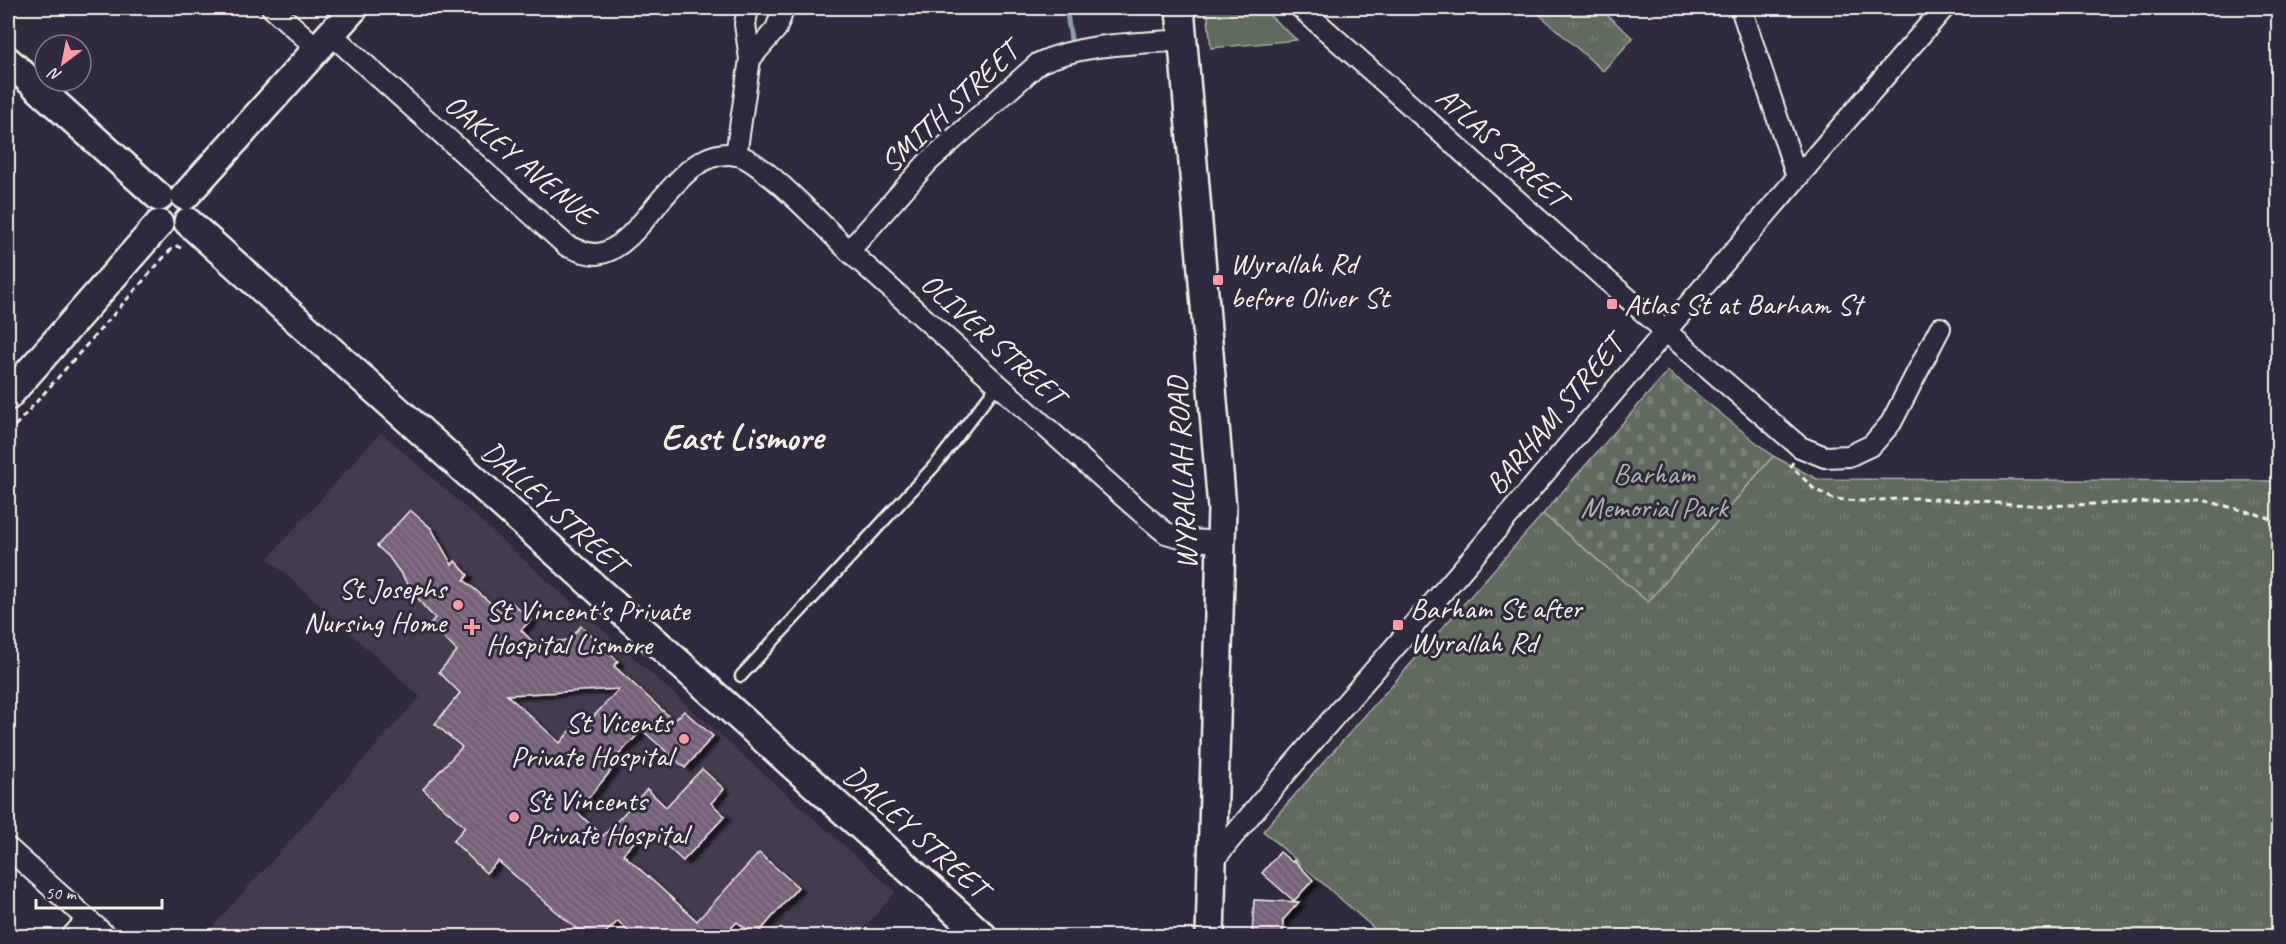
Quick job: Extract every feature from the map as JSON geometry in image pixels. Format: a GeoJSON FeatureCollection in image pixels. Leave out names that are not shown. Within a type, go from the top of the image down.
{"type":"FeatureCollection","features":[{"type":"Feature","properties":{"kind":"street","name":"OAKLEY AVENUE"},"geometry":{"type":"LineString","coordinates":[[272,8],[324,40],[567,246],[586,253],[600,254],[622,244],[678,180],[696,165],[712,158],[736,155]]}},
{"type":"Feature","properties":{"kind":"street"},"geometry":{"type":"LineString","coordinates":[[8,396],[159,224],[171,229],[183,226],[178,205],[354,8]]}},
{"type":"Feature","properties":{"kind":"street"},"geometry":{"type":"LineString","coordinates":[[736,155],[750,59],[745,24],[748,8]]}},
{"type":"Feature","properties":{"kind":"street"},"geometry":{"type":"LineString","coordinates":[[750,59],[776,28],[784,8]]}},
{"type":"Feature","properties":{"kind":"street","name":"WYRALLAH ROAD"},"geometry":{"type":"LineString","coordinates":[[1180,8],[1222,508],[1210,936]]}},
{"type":"Feature","properties":{"kind":"street","name":"ATLAS STREET"},"geometry":{"type":"LineString","coordinates":[[1301,8],[1664,331],[1800,447]]}},
{"type":"Feature","properties":{"kind":"street"},"geometry":{"type":"LineString","coordinates":[[1741,8],[1797,177]]}},
{"type":"Feature","properties":{"kind":"street","name":"BARHAM STREET"},"geometry":{"type":"LineString","coordinates":[[1212,862],[1268,792],[1944,8]]}},
{"type":"Feature","properties":{"kind":"street","name":"SMITH STREET"},"geometry":{"type":"LineString","coordinates":[[849,251],[928,162],[1039,63],[1056,55],[1081,50],[1184,39]]}},
{"type":"Feature","properties":{"kind":"street","name":"DALLEY STREET"},"geometry":{"type":"LineString","coordinates":[[8,61],[178,205],[983,936]]}},
{"type":"Feature","properties":{"kind":"street","name":"OLIVER STREET"},"geometry":{"type":"LineString","coordinates":[[736,155],[752,163],[778,184],[849,251],[1166,533],[1191,540],[1222,542]]}},
{"type":"Feature","properties":{"kind":"street"},"geometry":{"type":"LineString","coordinates":[[1800,447],[1825,457],[1850,456],[1872,445],[1892,423],[1940,328]]}},
{"type":"Feature","properties":{"kind":"street"},"geometry":{"type":"LineString","coordinates":[[8,849],[106,936]]}},
{"type":"Feature","properties":{"kind":"street"},"geometry":{"type":"LineString","coordinates":[[72,936],[87,920]]}},
{"type":"Feature","properties":{"kind":"lane"},"geometry":{"type":"LineString","coordinates":[[741,676],[937,463],[998,384]]}},
{"type":"Feature","properties":{"kind":"path"},"geometry":{"type":"LineString","coordinates":[[8,434],[173,248],[177,246],[192,257]]}},
{"type":"Feature","properties":{"kind":"path"},"geometry":{"type":"LineString","coordinates":[[1800,447],[1791,466],[1813,488],[1833,499],[1862,501],[1916,498],[2045,506],[2202,500],[2257,514],[2278,522]]}},
{"type":"Feature","properties":{"kind":"shaded area","name":"St Vincent's Private Hospital Lismore"},"geometry":{"type":"Polygon","coordinates":[[[381,432],[896,892],[857,936],[204,936],[420,697],[268,558],[381,432]]]}},
{"type":"Feature","properties":{"kind":"green space"},"geometry":{"type":"Polygon","coordinates":[[[1207,8],[1261,8],[1297,40],[1211,48],[1207,8]]]}},
{"type":"Feature","properties":{"kind":"green space"},"geometry":{"type":"Polygon","coordinates":[[[1532,8],[1599,8],[1633,38],[1603,71],[1532,8]]]}},
{"type":"Feature","properties":{"kind":"green space","name":"Barham Memorial Park"},"geometry":{"type":"Polygon","coordinates":[[[1668,371],[1773,456],[1648,602],[1543,514],[1668,371]]]}},
{"type":"Feature","properties":{"kind":"green space"},"geometry":{"type":"Polygon","coordinates":[[[1773,456],[1817,479],[2278,481],[2278,936],[1383,936],[1263,831],[1543,514],[1648,602],[1773,456]]]}},
{"type":"Feature","properties":{"kind":"building"},"geometry":{"type":"Polygon","coordinates":[[[410,510],[431,528],[452,565],[455,561],[468,575],[464,580],[501,612],[511,602],[531,620],[521,630],[535,644],[569,640],[581,626],[618,661],[614,666],[674,721],[684,711],[713,736],[685,768],[642,730],[611,763],[614,767],[577,812],[603,836],[647,789],[666,807],[702,769],[724,789],[711,803],[725,816],[683,861],[647,828],[623,854],[697,921],[759,853],[798,887],[756,936],[737,922],[723,936],[633,936],[618,921],[602,936],[585,936],[498,861],[486,873],[453,841],[465,827],[423,789],[462,747],[435,724],[460,693],[439,672],[457,651],[430,624],[435,618],[425,608],[389,557],[377,546],[410,510]],[[619,689],[507,695],[560,743],[574,726],[580,731],[619,689]]]}},
{"type":"Feature","properties":{"kind":"building"},"geometry":{"type":"Polygon","coordinates":[[[1280,852],[1292,862],[1294,860],[1313,880],[1294,901],[1262,873],[1280,852]]]}},
{"type":"Feature","properties":{"kind":"building"},"geometry":{"type":"Polygon","coordinates":[[[1254,900],[1299,902],[1283,920],[1283,934],[1280,936],[1252,936],[1254,900]]]}},
{"type":"Feature","properties":{"kind":"waterway"},"geometry":{"type":"LineString","coordinates":[[1066,8],[1072,45]]}},
{"type":"Feature","properties":{"kind":"place","name":"Wyrallah Rd before Oliver St"},"geometry":{"type":"Point","coordinates":[1218,280]}},
{"type":"Feature","properties":{"kind":"place","name":"Atlas St at Barham St"},"geometry":{"type":"Point","coordinates":[1612,304]}},
{"type":"Feature","properties":{"kind":"place","name":"St Josephs Nursing Home"},"geometry":{"type":"Point","coordinates":[458,605]}},
{"type":"Feature","properties":{"kind":"place","name":"Barham St after Wyrallah Rd"},"geometry":{"type":"Point","coordinates":[1398,625]}},
{"type":"Feature","properties":{"kind":"place","name":"St Vincent's Private Hospital Lismore"},"geometry":{"type":"Point","coordinates":[472,627]}},
{"type":"Feature","properties":{"kind":"place","name":"St Vicents Private Hospital"},"geometry":{"type":"Point","coordinates":[684,739]}},
{"type":"Feature","properties":{"kind":"place","name":"St Vincents Private Hospital"},"geometry":{"type":"Point","coordinates":[514,817]}},
{"type":"Feature","properties":{"kind":"district","name":"East Lismore"},"geometry":{"type":"Point","coordinates":[742,436]}}]}
